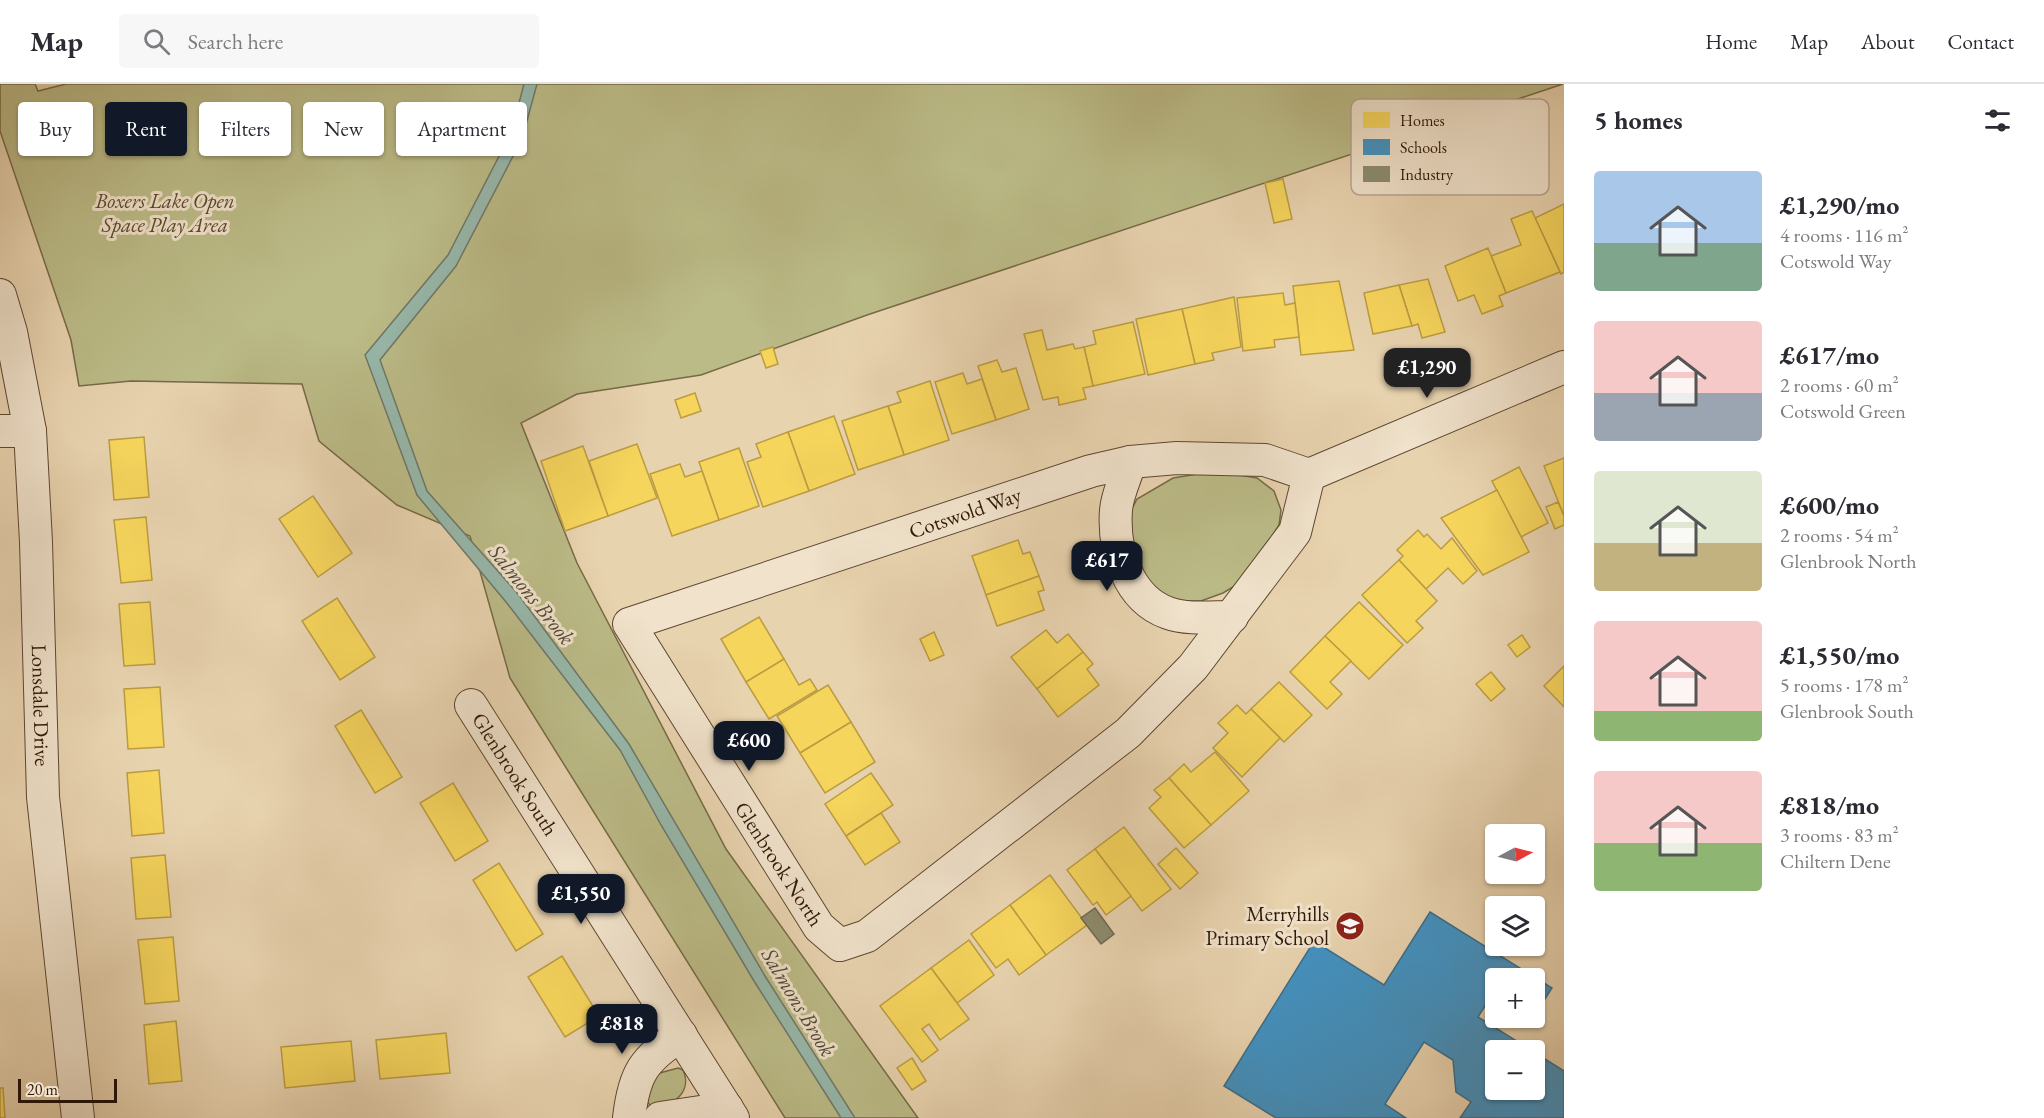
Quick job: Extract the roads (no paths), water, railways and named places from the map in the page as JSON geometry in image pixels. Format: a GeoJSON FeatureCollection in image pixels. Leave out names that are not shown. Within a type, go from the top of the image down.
{"type":"FeatureCollection","features":[{"type":"Feature","properties":{"kind":"street","name":"Lonsdale Drive"},"geometry":{"type":"LineString","coordinates":[[0,295],[13,342],[15,431],[36,542],[43,797],[78,1118]]}},
{"type":"Feature","properties":{"kind":"street"},"geometry":{"type":"LineString","coordinates":[[1130,462],[1116,510],[1119,552],[1130,582],[1149,604],[1170,614],[1232,617],[1295,532],[1309,475],[1564,367]]}},
{"type":"Feature","properties":{"kind":"street","name":"Cotswold Way"},"geometry":{"type":"LineString","coordinates":[[629,624],[1091,471],[1130,462],[1177,458],[1265,460],[1309,475]]}},
{"type":"Feature","properties":{"kind":"street","name":"Glenbrook North"},"geometry":{"type":"LineString","coordinates":[[629,624],[819,927],[840,945],[867,936],[1128,733],[1194,667],[1232,617]]}},
{"type":"Feature","properties":{"kind":"street","name":"Glenbrook South"},"geometry":{"type":"LineString","coordinates":[[471,705],[730,1113]]}},
{"type":"Feature","properties":{"kind":"street"},"geometry":{"type":"LineString","coordinates":[[629,1118],[632,1094],[644,1066],[655,1052],[681,1035]]}},
{"type":"Feature","properties":{"kind":"street"},"geometry":{"type":"LineString","coordinates":[[660,1118],[730,1113]]}},
{"type":"Feature","properties":{"kind":"place","name":"Merryhills Primary School"},"geometry":{"type":"Point","coordinates":[1350,926]}},
{"type":"Feature","properties":{"kind":"park label","name":"Boxers Lake Open Space Play Area"},"geometry":{"type":"Point","coordinates":[165,213]}},
{"type":"Feature","properties":{"kind":"water label","name":"Salmons Brook"},"geometry":{"type":"Point","coordinates":[532,594]}},
{"type":"Feature","properties":{"kind":"water label","name":"Salmons Brook"},"geometry":{"type":"Point","coordinates":[799,1002]}}]}
